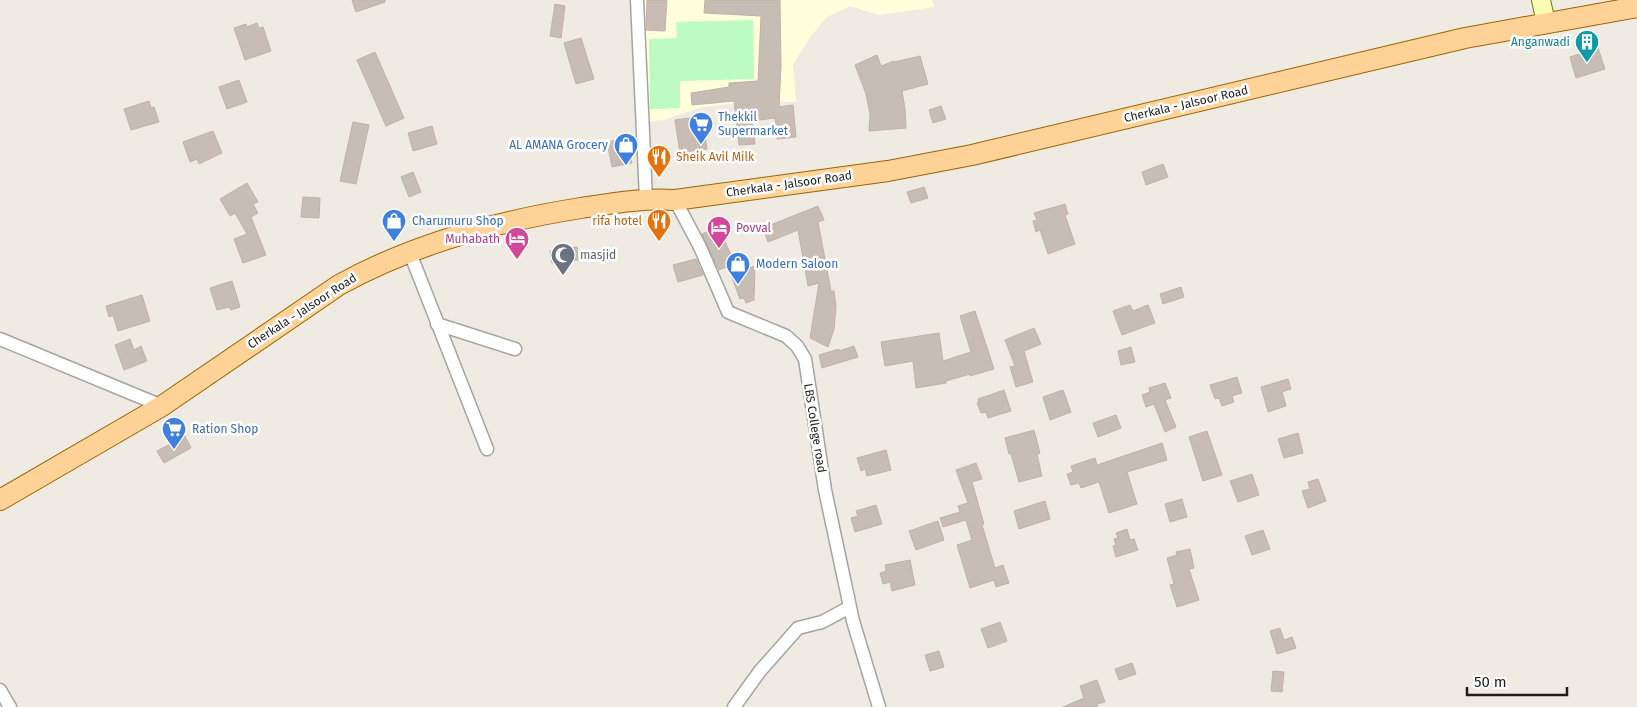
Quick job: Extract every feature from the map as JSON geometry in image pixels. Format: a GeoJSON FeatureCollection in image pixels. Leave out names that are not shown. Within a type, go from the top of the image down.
{"type":"FeatureCollection","features":[{"type":"Feature","properties":{"kind":"main road","name":"Cherkala - Jalsoor Road"},"geometry":{"type":"LineString","coordinates":[[0,500],[162,406],[339,285],[370,268],[488,227],[558,212],[646,199],[675,200],[888,171],[972,154],[1465,38],[1637,7]]}},
{"type":"Feature","properties":{"kind":"street"},"geometry":{"type":"LineString","coordinates":[[637,0],[646,199]]}},
{"type":"Feature","properties":{"kind":"street"},"geometry":{"type":"LineString","coordinates":[[1541,0],[1546,24]]}},
{"type":"Feature","properties":{"kind":"street","name":"LBS College road"},"geometry":{"type":"LineString","coordinates":[[675,200],[700,247],[728,312],[786,336],[797,346],[805,359],[825,490],[850,608],[879,707]]}},
{"type":"Feature","properties":{"kind":"street"},"geometry":{"type":"LineString","coordinates":[[410,253],[487,449]]}},
{"type":"Feature","properties":{"kind":"street"},"geometry":{"type":"LineString","coordinates":[[437,324],[515,349]]}},
{"type":"Feature","properties":{"kind":"street"},"geometry":{"type":"LineString","coordinates":[[0,340],[162,406]]}},
{"type":"Feature","properties":{"kind":"street"},"geometry":{"type":"LineString","coordinates":[[734,707],[760,671],[798,628],[822,622],[850,608]]}},
{"type":"Feature","properties":{"kind":"street"},"geometry":{"type":"LineString","coordinates":[[0,690],[10,707]]}},
{"type":"Feature","properties":{"kind":"shaded area"},"geometry":{"type":"Polygon","coordinates":[[[640,0],[932,0],[934,7],[879,15],[850,6],[827,17],[811,36],[793,64],[796,102],[748,101],[699,108],[663,120],[644,122],[640,0]]]}},
{"type":"Feature","properties":{"kind":"green space"},"geometry":{"type":"Polygon","coordinates":[[[753,20],[754,79],[680,81],[680,108],[650,109],[649,39],[677,38],[676,22],[753,20]]]}},
{"type":"Feature","properties":{"kind":"building"},"geometry":{"type":"Polygon","coordinates":[[[352,0],[385,0],[385,2],[356,12],[352,0]]]}},
{"type":"Feature","properties":{"kind":"building"},"geometry":{"type":"Polygon","coordinates":[[[647,0],[667,0],[665,31],[646,30],[647,0]]]}},
{"type":"Feature","properties":{"kind":"building"},"geometry":{"type":"Polygon","coordinates":[[[705,0],[780,0],[781,65],[779,107],[793,105],[796,137],[777,139],[775,118],[752,121],[755,144],[739,145],[734,101],[692,105],[691,93],[729,87],[729,83],[758,81],[761,16],[704,13],[705,0]]]}},
{"type":"Feature","properties":{"kind":"building"},"geometry":{"type":"Polygon","coordinates":[[[555,4],[565,6],[561,38],[550,36],[555,4]]]}},
{"type":"Feature","properties":{"kind":"building"},"geometry":{"type":"Polygon","coordinates":[[[257,23],[259,28],[263,27],[271,51],[245,60],[234,28],[246,24],[247,27],[257,23]]]}},
{"type":"Feature","properties":{"kind":"building"},"geometry":{"type":"Polygon","coordinates":[[[581,38],[594,79],[576,84],[564,43],[581,38]]]}},
{"type":"Feature","properties":{"kind":"building","name":"Anganwadi"},"geometry":{"type":"Polygon","coordinates":[[[1598,48],[1605,69],[1576,78],[1570,57],[1598,48]]]}},
{"type":"Feature","properties":{"kind":"building"},"geometry":{"type":"Polygon","coordinates":[[[375,52],[404,118],[386,126],[357,60],[375,52]]]}},
{"type":"Feature","properties":{"kind":"building"},"geometry":{"type":"Polygon","coordinates":[[[877,55],[881,66],[894,61],[920,56],[928,84],[902,91],[906,128],[869,131],[870,114],[866,94],[855,65],[877,55]]]}},
{"type":"Feature","properties":{"kind":"building"},"geometry":{"type":"Polygon","coordinates":[[[239,80],[247,102],[227,109],[219,87],[239,80]]]}},
{"type":"Feature","properties":{"kind":"building"},"geometry":{"type":"Polygon","coordinates":[[[149,101],[151,108],[154,107],[159,122],[131,130],[124,109],[149,101]]]}},
{"type":"Feature","properties":{"kind":"building"},"geometry":{"type":"Polygon","coordinates":[[[941,106],[946,119],[933,123],[929,110],[941,106]]]}},
{"type":"Feature","properties":{"kind":"building"},"geometry":{"type":"Polygon","coordinates":[[[702,116],[707,149],[680,153],[675,120],[702,116]]]}},
{"type":"Feature","properties":{"kind":"building"},"geometry":{"type":"Polygon","coordinates":[[[353,122],[369,125],[356,184],[340,181],[353,122]]]}},
{"type":"Feature","properties":{"kind":"building"},"geometry":{"type":"Polygon","coordinates":[[[432,126],[437,144],[413,151],[408,133],[432,126]]]}},
{"type":"Feature","properties":{"kind":"building"},"geometry":{"type":"Polygon","coordinates":[[[213,131],[222,153],[199,164],[197,159],[190,162],[183,142],[213,131]]]}},
{"type":"Feature","properties":{"kind":"building"},"geometry":{"type":"Polygon","coordinates":[[[627,138],[632,163],[612,167],[607,142],[627,138]]]}},
{"type":"Feature","properties":{"kind":"building"},"geometry":{"type":"Polygon","coordinates":[[[1163,164],[1168,177],[1146,185],[1142,172],[1163,164]]]}},
{"type":"Feature","properties":{"kind":"building"},"geometry":{"type":"Polygon","coordinates":[[[413,172],[421,192],[409,197],[401,177],[413,172]]]}},
{"type":"Feature","properties":{"kind":"building"},"geometry":{"type":"Polygon","coordinates":[[[247,183],[258,202],[253,204],[258,213],[251,217],[266,255],[243,263],[234,239],[247,234],[235,213],[230,216],[220,199],[247,183]]]}},
{"type":"Feature","properties":{"kind":"building"},"geometry":{"type":"Polygon","coordinates":[[[924,187],[928,198],[911,203],[907,192],[924,187]]]}},
{"type":"Feature","properties":{"kind":"building"},"geometry":{"type":"Polygon","coordinates":[[[303,197],[320,198],[319,218],[301,217],[303,197]]]}},
{"type":"Feature","properties":{"kind":"building"},"geometry":{"type":"Polygon","coordinates":[[[1065,204],[1068,214],[1065,215],[1075,244],[1048,254],[1040,230],[1036,232],[1033,221],[1037,220],[1034,213],[1065,204]]]}},
{"type":"Feature","properties":{"kind":"building"},"geometry":{"type":"Polygon","coordinates":[[[818,206],[824,220],[818,222],[831,291],[834,291],[836,307],[834,329],[828,347],[810,338],[819,283],[808,286],[798,230],[768,242],[763,228],[818,206]]]}},
{"type":"Feature","properties":{"kind":"building","name":"Povval"},"geometry":{"type":"Polygon","coordinates":[[[718,227],[735,263],[719,270],[702,234],[718,227]]]}},
{"type":"Feature","properties":{"kind":"building"},"geometry":{"type":"Polygon","coordinates":[[[577,247],[578,260],[552,263],[550,251],[577,247]]]}},
{"type":"Feature","properties":{"kind":"building"},"geometry":{"type":"Polygon","coordinates":[[[696,259],[703,275],[678,282],[673,265],[696,259]]]}},
{"type":"Feature","properties":{"kind":"building"},"geometry":{"type":"Polygon","coordinates":[[[755,266],[754,300],[746,303],[744,298],[740,299],[731,275],[755,266]]]}},
{"type":"Feature","properties":{"kind":"building"},"geometry":{"type":"Polygon","coordinates":[[[232,281],[240,307],[231,310],[229,307],[217,310],[210,288],[232,281]]]}},
{"type":"Feature","properties":{"kind":"building"},"geometry":{"type":"Polygon","coordinates":[[[1181,287],[1184,297],[1163,304],[1160,294],[1181,287]]]}},
{"type":"Feature","properties":{"kind":"building"},"geometry":{"type":"Polygon","coordinates":[[[142,295],[150,321],[118,331],[113,315],[109,317],[106,306],[142,295]]]}},
{"type":"Feature","properties":{"kind":"building"},"geometry":{"type":"Polygon","coordinates":[[[1130,305],[1133,311],[1148,305],[1155,323],[1122,335],[1113,311],[1130,305]]]}},
{"type":"Feature","properties":{"kind":"building"},"geometry":{"type":"Polygon","coordinates":[[[975,311],[994,369],[946,381],[946,383],[916,388],[913,361],[885,366],[881,342],[939,333],[943,361],[971,352],[960,316],[975,311]]]}},
{"type":"Feature","properties":{"kind":"building"},"geometry":{"type":"Polygon","coordinates":[[[1034,328],[1041,344],[1024,351],[1033,382],[1016,387],[1010,367],[1015,366],[1005,340],[1034,328]]]}},
{"type":"Feature","properties":{"kind":"building"},"geometry":{"type":"Polygon","coordinates":[[[130,339],[134,350],[141,346],[147,361],[124,370],[115,345],[130,339]]]}},
{"type":"Feature","properties":{"kind":"building"},"geometry":{"type":"Polygon","coordinates":[[[854,346],[858,357],[822,368],[819,355],[854,346]]]}},
{"type":"Feature","properties":{"kind":"building"},"geometry":{"type":"Polygon","coordinates":[[[1131,347],[1135,362],[1121,365],[1118,351],[1131,347]]]}},
{"type":"Feature","properties":{"kind":"building"},"geometry":{"type":"Polygon","coordinates":[[[1237,377],[1242,393],[1232,396],[1234,402],[1222,406],[1219,398],[1215,399],[1210,385],[1237,377]]]}},
{"type":"Feature","properties":{"kind":"building"},"geometry":{"type":"Polygon","coordinates":[[[1288,379],[1291,389],[1282,392],[1286,406],[1268,412],[1261,387],[1288,379]]]}},
{"type":"Feature","properties":{"kind":"building"},"geometry":{"type":"Polygon","coordinates":[[[1165,383],[1171,398],[1165,400],[1176,427],[1165,432],[1154,404],[1146,407],[1142,395],[1150,392],[1149,388],[1165,383]]]}},
{"type":"Feature","properties":{"kind":"building"},"geometry":{"type":"Polygon","coordinates":[[[1004,390],[1011,411],[988,418],[986,412],[981,413],[977,403],[979,403],[978,399],[1004,390]]]}},
{"type":"Feature","properties":{"kind":"building"},"geometry":{"type":"Polygon","coordinates":[[[1063,390],[1071,412],[1050,420],[1043,397],[1063,390]]]}},
{"type":"Feature","properties":{"kind":"building"},"geometry":{"type":"Polygon","coordinates":[[[1116,415],[1121,428],[1098,437],[1093,423],[1116,415]]]}},
{"type":"Feature","properties":{"kind":"building"},"geometry":{"type":"Polygon","coordinates":[[[1034,430],[1040,453],[1037,454],[1042,476],[1019,482],[1005,438],[1034,430]]]}},
{"type":"Feature","properties":{"kind":"building"},"geometry":{"type":"Polygon","coordinates":[[[1207,431],[1222,475],[1203,481],[1189,437],[1207,431]]]}},
{"type":"Feature","properties":{"kind":"building"},"geometry":{"type":"Polygon","coordinates":[[[1298,433],[1303,453],[1284,458],[1278,439],[1298,433]]]}},
{"type":"Feature","properties":{"kind":"building","name":"Ration Shop"},"geometry":{"type":"Polygon","coordinates":[[[185,436],[191,448],[164,463],[157,451],[185,436]]]}},
{"type":"Feature","properties":{"kind":"building"},"geometry":{"type":"Polygon","coordinates":[[[1162,443],[1167,460],[1127,472],[1137,504],[1109,513],[1099,482],[1081,488],[1079,483],[1071,485],[1067,474],[1073,472],[1071,466],[1095,458],[1097,465],[1162,443]]]}},
{"type":"Feature","properties":{"kind":"building"},"geometry":{"type":"Polygon","coordinates":[[[886,450],[891,470],[867,476],[865,469],[861,471],[857,458],[886,450]]]}},
{"type":"Feature","properties":{"kind":"building"},"geometry":{"type":"Polygon","coordinates":[[[976,463],[982,479],[972,482],[984,524],[982,525],[995,568],[1003,565],[1009,583],[996,587],[994,580],[970,588],[957,545],[972,540],[966,520],[943,527],[940,518],[960,512],[958,506],[968,503],[956,470],[976,463]]]}},
{"type":"Feature","properties":{"kind":"building"},"geometry":{"type":"Polygon","coordinates":[[[1252,474],[1259,495],[1238,502],[1230,481],[1252,474]]]}},
{"type":"Feature","properties":{"kind":"building"},"geometry":{"type":"Polygon","coordinates":[[[1318,479],[1326,501],[1308,508],[1302,491],[1310,489],[1308,482],[1318,479]]]}},
{"type":"Feature","properties":{"kind":"building"},"geometry":{"type":"Polygon","coordinates":[[[1182,499],[1187,517],[1170,522],[1165,504],[1182,499]]]}},
{"type":"Feature","properties":{"kind":"building"},"geometry":{"type":"Polygon","coordinates":[[[1045,501],[1050,519],[1019,529],[1014,511],[1045,501]]]}},
{"type":"Feature","properties":{"kind":"building"},"geometry":{"type":"Polygon","coordinates":[[[876,505],[882,524],[855,532],[851,518],[858,516],[856,511],[876,505]]]}},
{"type":"Feature","properties":{"kind":"building"},"geometry":{"type":"Polygon","coordinates":[[[938,521],[944,540],[916,550],[909,531],[938,521]]]}},
{"type":"Feature","properties":{"kind":"building"},"geometry":{"type":"Polygon","coordinates":[[[1127,529],[1130,540],[1134,539],[1138,550],[1116,557],[1113,546],[1116,545],[1114,539],[1118,538],[1116,533],[1127,529]]]}},
{"type":"Feature","properties":{"kind":"building"},"geometry":{"type":"Polygon","coordinates":[[[1263,530],[1270,549],[1252,555],[1245,536],[1263,530]]]}},
{"type":"Feature","properties":{"kind":"building"},"geometry":{"type":"Polygon","coordinates":[[[1190,549],[1194,568],[1189,569],[1199,600],[1177,607],[1170,585],[1174,584],[1167,558],[1177,555],[1176,552],[1190,549]]]}},
{"type":"Feature","properties":{"kind":"building"},"geometry":{"type":"Polygon","coordinates":[[[910,560],[915,585],[892,591],[890,582],[883,584],[880,573],[886,571],[885,565],[910,560]]]}},
{"type":"Feature","properties":{"kind":"building"},"geometry":{"type":"Polygon","coordinates":[[[1000,622],[1007,641],[988,648],[981,629],[1000,622]]]}},
{"type":"Feature","properties":{"kind":"building"},"geometry":{"type":"Polygon","coordinates":[[[1280,628],[1284,640],[1292,637],[1296,648],[1277,654],[1270,631],[1280,628]]]}},
{"type":"Feature","properties":{"kind":"building"},"geometry":{"type":"Polygon","coordinates":[[[939,651],[944,667],[930,671],[925,655],[939,651]]]}},
{"type":"Feature","properties":{"kind":"building"},"geometry":{"type":"Polygon","coordinates":[[[1132,663],[1136,674],[1119,680],[1115,669],[1132,663]]]}},
{"type":"Feature","properties":{"kind":"building"},"geometry":{"type":"Polygon","coordinates":[[[1273,671],[1284,672],[1282,692],[1271,691],[1273,671]]]}},
{"type":"Feature","properties":{"kind":"building"},"geometry":{"type":"Polygon","coordinates":[[[1097,680],[1105,702],[1097,704],[1098,707],[1063,707],[1084,698],[1080,686],[1097,680]]]}},
{"type":"Feature","properties":{"kind":"place","name":"Anganwadi"},"geometry":{"type":"Point","coordinates":[1587,63]}},
{"type":"Feature","properties":{"kind":"place","name":"Thekkil Supermarket"},"geometry":{"type":"Point","coordinates":[701,145]}},
{"type":"Feature","properties":{"kind":"place","name":"AL AMANA Grocery"},"geometry":{"type":"Point","coordinates":[626,166]}},
{"type":"Feature","properties":{"kind":"place","name":"Sheik Avil Milk"},"geometry":{"type":"Point","coordinates":[659,178]}},
{"type":"Feature","properties":{"kind":"place","name":"Charumuru Shop"},"geometry":{"type":"Point","coordinates":[394,242]}},
{"type":"Feature","properties":{"kind":"place","name":"rifa hotel"},"geometry":{"type":"Point","coordinates":[659,242]}},
{"type":"Feature","properties":{"kind":"place","name":"Povval"},"geometry":{"type":"Point","coordinates":[719,249]}},
{"type":"Feature","properties":{"kind":"place","name":"Muhabath"},"geometry":{"type":"Point","coordinates":[517,260]}},
{"type":"Feature","properties":{"kind":"place","name":"masjid"},"geometry":{"type":"Point","coordinates":[563,276]}},
{"type":"Feature","properties":{"kind":"place","name":"Modern Saloon"},"geometry":{"type":"Point","coordinates":[738,285]}},
{"type":"Feature","properties":{"kind":"place","name":"Ration Shop"},"geometry":{"type":"Point","coordinates":[174,450]}}]}
